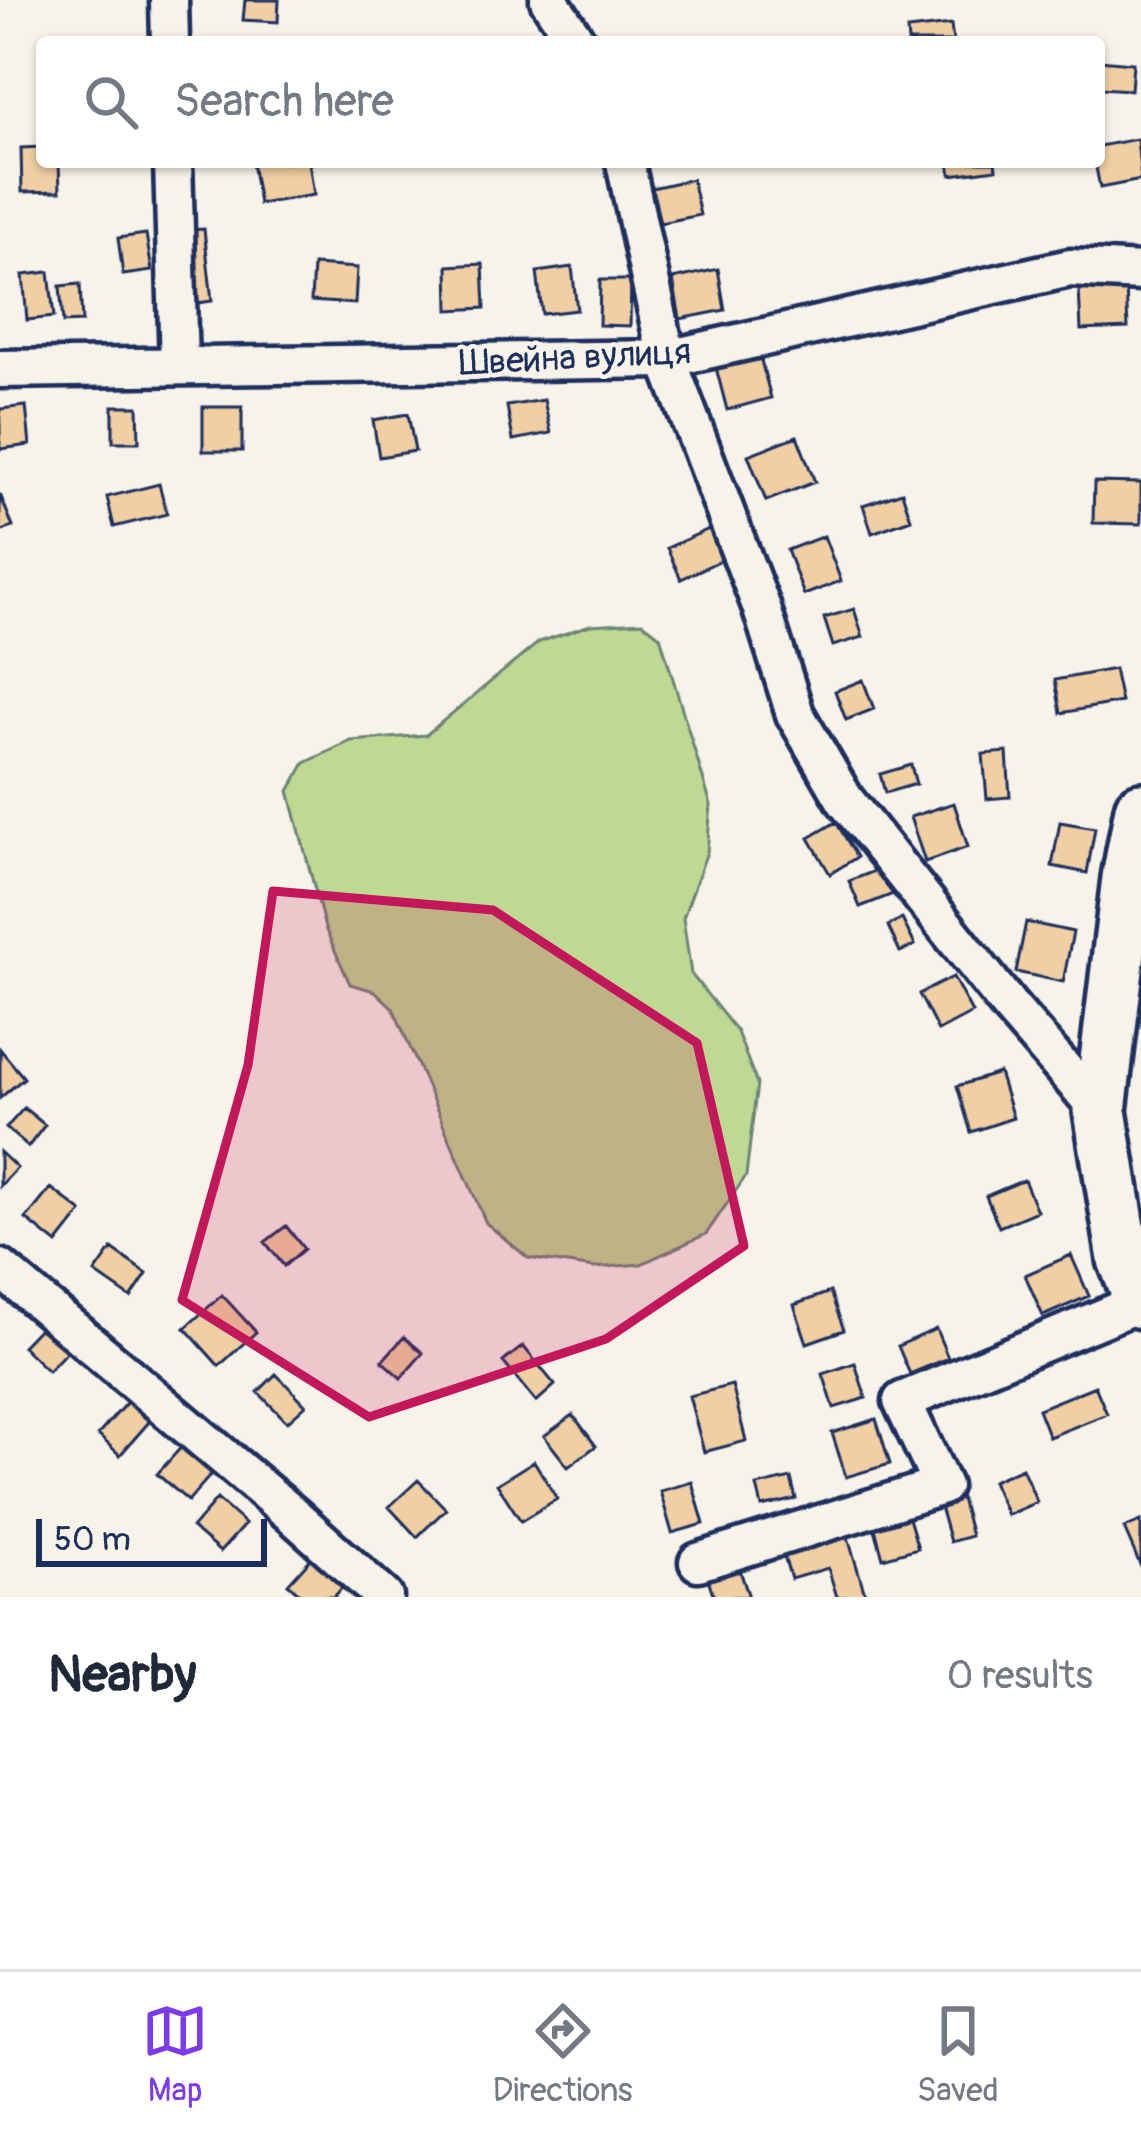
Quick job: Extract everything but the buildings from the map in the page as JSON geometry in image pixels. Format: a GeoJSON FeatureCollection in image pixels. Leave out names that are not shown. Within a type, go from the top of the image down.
{"type":"FeatureCollection","features":[{"type":"Feature","properties":{"kind":"street"},"geometry":{"type":"LineString","coordinates":[[169,0],[170,36]]}},
{"type":"Feature","properties":{"kind":"street"},"geometry":{"type":"LineString","coordinates":[[549,0],[573,36]]}},
{"type":"Feature","properties":{"kind":"street"},"geometry":{"type":"LineString","coordinates":[[173,168],[179,366]]}},
{"type":"Feature","properties":{"kind":"street"},"geometry":{"type":"LineString","coordinates":[[626,168],[667,359],[761,606],[795,714],[860,819],[1009,1006],[1100,1111]]}},
{"type":"Feature","properties":{"kind":"street","name":"Швейна вулиця"},"geometry":{"type":"LineString","coordinates":[[0,369],[667,359],[1070,268],[1141,272]]}},
{"type":"Feature","properties":{"kind":"street"},"geometry":{"type":"LineString","coordinates":[[698,1562],[942,1486],[902,1401],[1141,1302],[1124,1259],[1100,1111],[1141,809]]}},
{"type":"Feature","properties":{"kind":"street"},"geometry":{"type":"LineString","coordinates":[[8,1289],[294,1516],[383,1597]]}},
{"type":"Feature","properties":{"kind":"highlighted area"},"geometry":{"type":"Polygon","coordinates":[[[273,891],[493,910],[697,1043],[744,1246],[606,1339],[369,1417],[182,1300],[248,1065],[273,891]]]}},
{"type":"Feature","properties":{"kind":"green space"},"geometry":{"type":"Polygon","coordinates":[[[642,622],[660,636],[711,805],[707,852],[683,918],[691,974],[737,1032],[757,1084],[746,1176],[706,1234],[641,1264],[594,1268],[528,1258],[486,1223],[393,1008],[375,991],[350,984],[325,928],[289,791],[305,763],[351,741],[426,735],[539,642],[590,625],[642,622]]]}}]}
